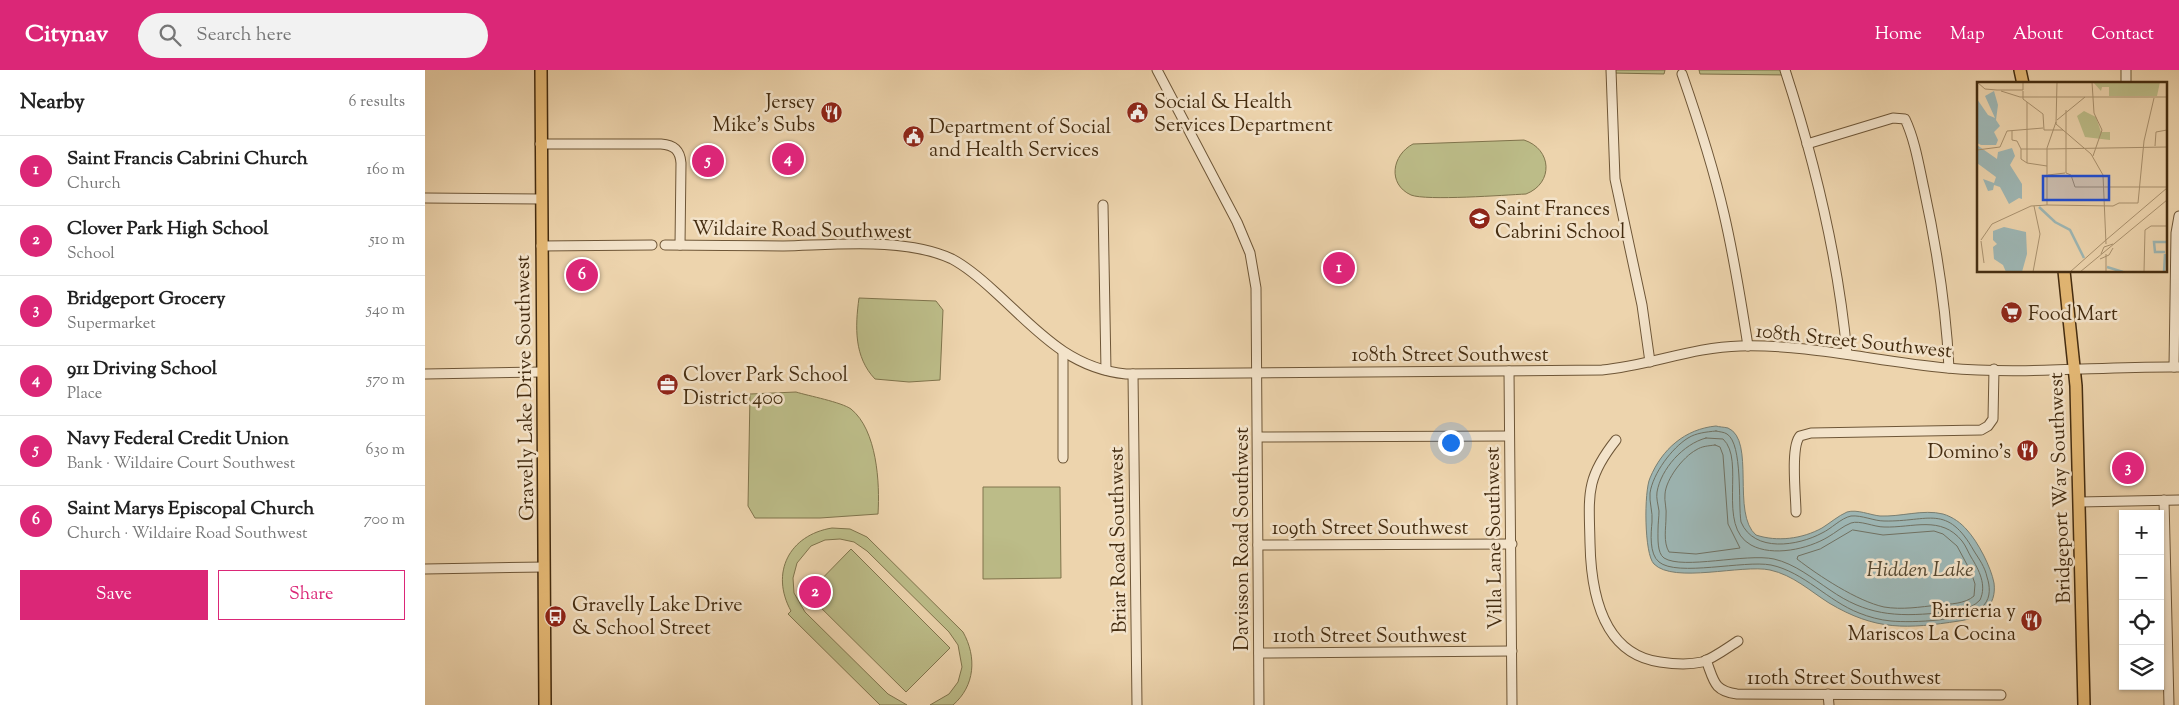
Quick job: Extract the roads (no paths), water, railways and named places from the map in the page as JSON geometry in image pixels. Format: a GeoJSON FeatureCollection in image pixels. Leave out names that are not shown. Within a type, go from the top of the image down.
{"type":"FeatureCollection","features":[{"type":"Feature","properties":{"kind":"main road","name":"Gravelly Lake Drive Southwest"},"geometry":{"type":"LineString","coordinates":[[541,70],[545,705]]}},
{"type":"Feature","properties":{"kind":"main road","name":"Bridgeport Way Southwest"},"geometry":{"type":"LineString","coordinates":[[2063,272],[2075,368],[2084,705]]}},
{"type":"Feature","properties":{"kind":"street","name":"Davisson Road Southwest"},"geometry":{"type":"LineString","coordinates":[[1157,70],[1204,156],[1247,244],[1253,266],[1256,288],[1258,374],[1259,705]]}},
{"type":"Feature","properties":{"kind":"street"},"geometry":{"type":"LineString","coordinates":[[1611,70],[1615,179],[1642,305],[1650,362]]}},
{"type":"Feature","properties":{"kind":"street"},"geometry":{"type":"LineString","coordinates":[[1785,70],[1819,187],[1834,257],[1847,354]]}},
{"type":"Feature","properties":{"kind":"street"},"geometry":{"type":"LineString","coordinates":[[1682,74],[1706,146],[1724,214],[1748,346]]}},
{"type":"Feature","properties":{"kind":"street"},"geometry":{"type":"LineString","coordinates":[[1807,144],[1896,118],[1902,118],[1906,121],[1929,211],[1946,314],[1949,368]]}},
{"type":"Feature","properties":{"kind":"street"},"geometry":{"type":"LineString","coordinates":[[540,144],[661,144],[673,147],[679,152],[681,160],[680,245]]}},
{"type":"Feature","properties":{"kind":"street"},"geometry":{"type":"LineString","coordinates":[[425,198],[541,199]]}},
{"type":"Feature","properties":{"kind":"street"},"geometry":{"type":"LineString","coordinates":[[1103,205],[1106,370]]}},
{"type":"Feature","properties":{"kind":"street"},"geometry":{"type":"LineString","coordinates":[[2176,367],[2176,233],[2179,216]]}},
{"type":"Feature","properties":{"kind":"street"},"geometry":{"type":"LineString","coordinates":[[541,246],[652,245]]}},
{"type":"Feature","properties":{"kind":"street","name":"Wildaire Road Southwest"},"geometry":{"type":"LineString","coordinates":[[665,245],[863,245],[908,246],[931,250],[954,260],[973,273],[1063,353],[1082,363],[1106,370],[1133,374],[1258,374]]}},
{"type":"Feature","properties":{"kind":"street","name":"108th Street Southwest"},"geometry":{"type":"LineString","coordinates":[[1258,374],[1602,370],[1706,351],[1773,345],[1949,368],[2176,367]]}},
{"type":"Feature","properties":{"kind":"street"},"geometry":{"type":"LineString","coordinates":[[1063,353],[1063,458]]}},
{"type":"Feature","properties":{"kind":"street"},"geometry":{"type":"LineString","coordinates":[[1796,512],[1795,448],[1796,441],[1800,436],[1811,433],[1981,430],[1989,426],[1993,419],[1994,369]]}},
{"type":"Feature","properties":{"kind":"street","name":"Villa Lane Southwest"},"geometry":{"type":"LineString","coordinates":[[1509,371],[1513,705]]}},
{"type":"Feature","properties":{"kind":"street"},"geometry":{"type":"LineString","coordinates":[[425,374],[542,372]]}},
{"type":"Feature","properties":{"kind":"street","name":"Briar Road Southwest"},"geometry":{"type":"LineString","coordinates":[[1133,374],[1137,705]]}},
{"type":"Feature","properties":{"kind":"street"},"geometry":{"type":"LineString","coordinates":[[1258,437],[1509,436]]}},
{"type":"Feature","properties":{"kind":"street","name":"110th Street Southwest"},"geometry":{"type":"LineString","coordinates":[[1616,440],[1601,459],[1590,486],[1591,565],[1594,589],[1615,638],[1632,653],[1641,658],[1679,664],[1706,660],[1738,642]]}},
{"type":"Feature","properties":{"kind":"street"},"geometry":{"type":"LineString","coordinates":[[2164,500],[2169,705]]}},
{"type":"Feature","properties":{"kind":"street"},"geometry":{"type":"LineString","coordinates":[[2079,502],[2179,500]]}},
{"type":"Feature","properties":{"kind":"street","name":"109th Street Southwest"},"geometry":{"type":"LineString","coordinates":[[1258,545],[1511,544]]}},
{"type":"Feature","properties":{"kind":"street"},"geometry":{"type":"LineString","coordinates":[[425,568],[544,567]]}},
{"type":"Feature","properties":{"kind":"street","name":"110th Street Southwest"},"geometry":{"type":"LineString","coordinates":[[1259,653],[1512,651]]}},
{"type":"Feature","properties":{"kind":"street","name":"110th Street Southwest"},"geometry":{"type":"LineString","coordinates":[[1706,660],[1715,684],[1723,692],[1737,694],[2001,695]]}},
{"type":"Feature","properties":{"kind":"street"},"geometry":{"type":"LineString","coordinates":[[1828,694],[1829,705]]}},
{"type":"Feature","properties":{"kind":"water","name":"Hidden Lake"},"geometry":{"type":"Polygon","coordinates":[[[1716,426],[1728,428],[1736,435],[1741,447],[1745,511],[1749,525],[1756,535],[1781,539],[1806,535],[1851,511],[1880,516],[1928,512],[1943,514],[1965,527],[1984,555],[1994,583],[1993,598],[1990,604],[1981,614],[1967,619],[1923,626],[1892,626],[1862,619],[1846,612],[1829,603],[1794,579],[1778,572],[1743,569],[1677,573],[1664,570],[1654,564],[1648,548],[1646,522],[1650,478],[1661,458],[1676,442],[1694,431],[1716,426]]]}},
{"type":"Feature","properties":{"kind":"place","name":"Jersey Mike's Subs"},"geometry":{"type":"Point","coordinates":[831,112]}},
{"type":"Feature","properties":{"kind":"place","name":"Social & Health Services Department"},"geometry":{"type":"Point","coordinates":[1138,112]}},
{"type":"Feature","properties":{"kind":"place","name":"Department of Social and Health Services"},"geometry":{"type":"Point","coordinates":[913,137]}},
{"type":"Feature","properties":{"kind":"place","name":"911 Driving School"},"geometry":{"type":"Point","coordinates":[788,159]}},
{"type":"Feature","properties":{"kind":"place","name":"Navy Federal Credit Union"},"geometry":{"type":"Point","coordinates":[708,161]}},
{"type":"Feature","properties":{"kind":"place","name":"Saint Frances Cabrini School"},"geometry":{"type":"Point","coordinates":[1479,219]}},
{"type":"Feature","properties":{"kind":"place","name":"Saint Francis Cabrini Church"},"geometry":{"type":"Point","coordinates":[1339,268]}},
{"type":"Feature","properties":{"kind":"place","name":"Saint Marys Episcopal Church"},"geometry":{"type":"Point","coordinates":[582,275]}},
{"type":"Feature","properties":{"kind":"place","name":"Food Mart"},"geometry":{"type":"Point","coordinates":[2012,313]}},
{"type":"Feature","properties":{"kind":"place","name":"Clover Park School District 400"},"geometry":{"type":"Point","coordinates":[667,385]}},
{"type":"Feature","properties":{"kind":"place","name":"Domino's"},"geometry":{"type":"Point","coordinates":[2027,451]}},
{"type":"Feature","properties":{"kind":"place","name":"Bridgeport Grocery"},"geometry":{"type":"Point","coordinates":[2128,468]}},
{"type":"Feature","properties":{"kind":"place","name":"Clover Park High School"},"geometry":{"type":"Point","coordinates":[815,592]}},
{"type":"Feature","properties":{"kind":"place","name":"Gravelly Lake Drive & School Street"},"geometry":{"type":"Point","coordinates":[556,616]}},
{"type":"Feature","properties":{"kind":"place","name":"Birrieria y Mariscos La Cocina"},"geometry":{"type":"Point","coordinates":[2032,621]}}]}
